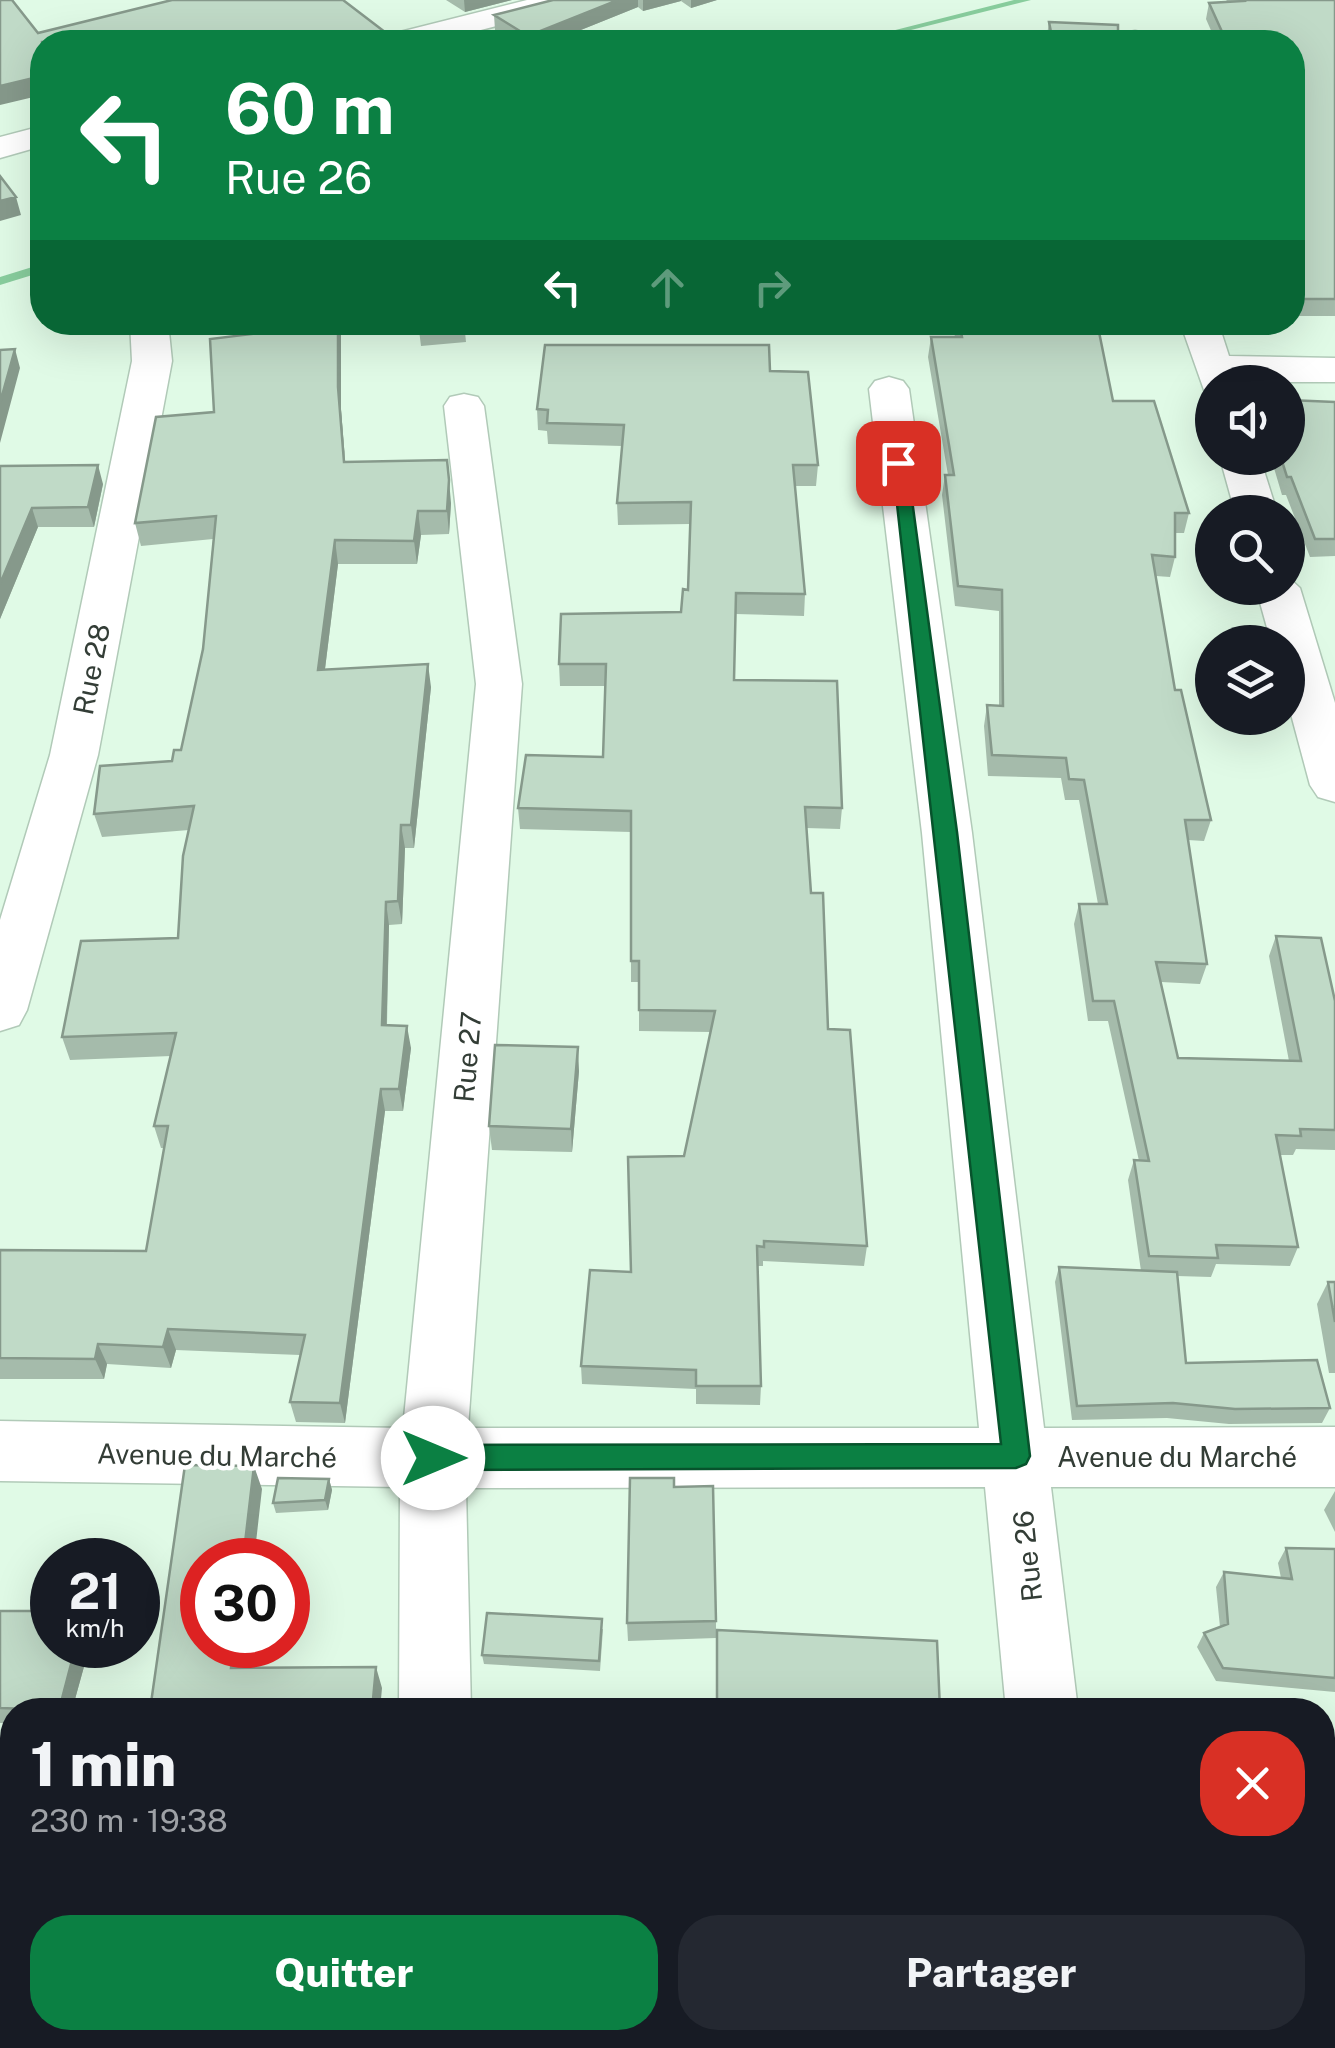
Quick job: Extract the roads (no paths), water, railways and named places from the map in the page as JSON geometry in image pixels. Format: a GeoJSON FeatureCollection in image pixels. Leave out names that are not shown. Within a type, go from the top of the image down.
{"type":"FeatureCollection","features":[{"type":"Feature","properties":{"kind":"street"},"geometry":{"type":"LineString","coordinates":[[445,30],[564,0]]}},
{"type":"Feature","properties":{"kind":"street"},"geometry":{"type":"LineString","coordinates":[[0,148],[30,139]]}},
{"type":"Feature","properties":{"kind":"street","name":"Rue 28"},"geometry":{"type":"LineString","coordinates":[[0,1010],[74,754],[152,361],[150,335]]}},
{"type":"Feature","properties":{"kind":"street"},"geometry":{"type":"LineString","coordinates":[[1203,335],[1213,365]]}},
{"type":"Feature","properties":{"kind":"street"},"geometry":{"type":"LineString","coordinates":[[1305,371],[1335,370]]}},
{"type":"Feature","properties":{"kind":"street","name":"Rue 26"},"geometry":{"type":"LineString","coordinates":[[889,389],[947,832],[1041,1698]]}},
{"type":"Feature","properties":{"kind":"street","name":"Rue 27"},"geometry":{"type":"LineString","coordinates":[[436,1698],[433,1458],[499,684],[464,406]]}},
{"type":"Feature","properties":{"kind":"street"},"geometry":{"type":"LineString","coordinates":[[1283,605],[1335,785]]}},
{"type":"Feature","properties":{"kind":"street","name":"Avenue du Marché"},"geometry":{"type":"LineString","coordinates":[[0,1450],[433,1458],[1335,1457]]}},
{"type":"Feature","properties":{"kind":"waterway"},"geometry":{"type":"LineString","coordinates":[[902,30],[1026,0]]}},
{"type":"Feature","properties":{"kind":"waterway"},"geometry":{"type":"LineString","coordinates":[[0,281],[30,272]]}}]}
